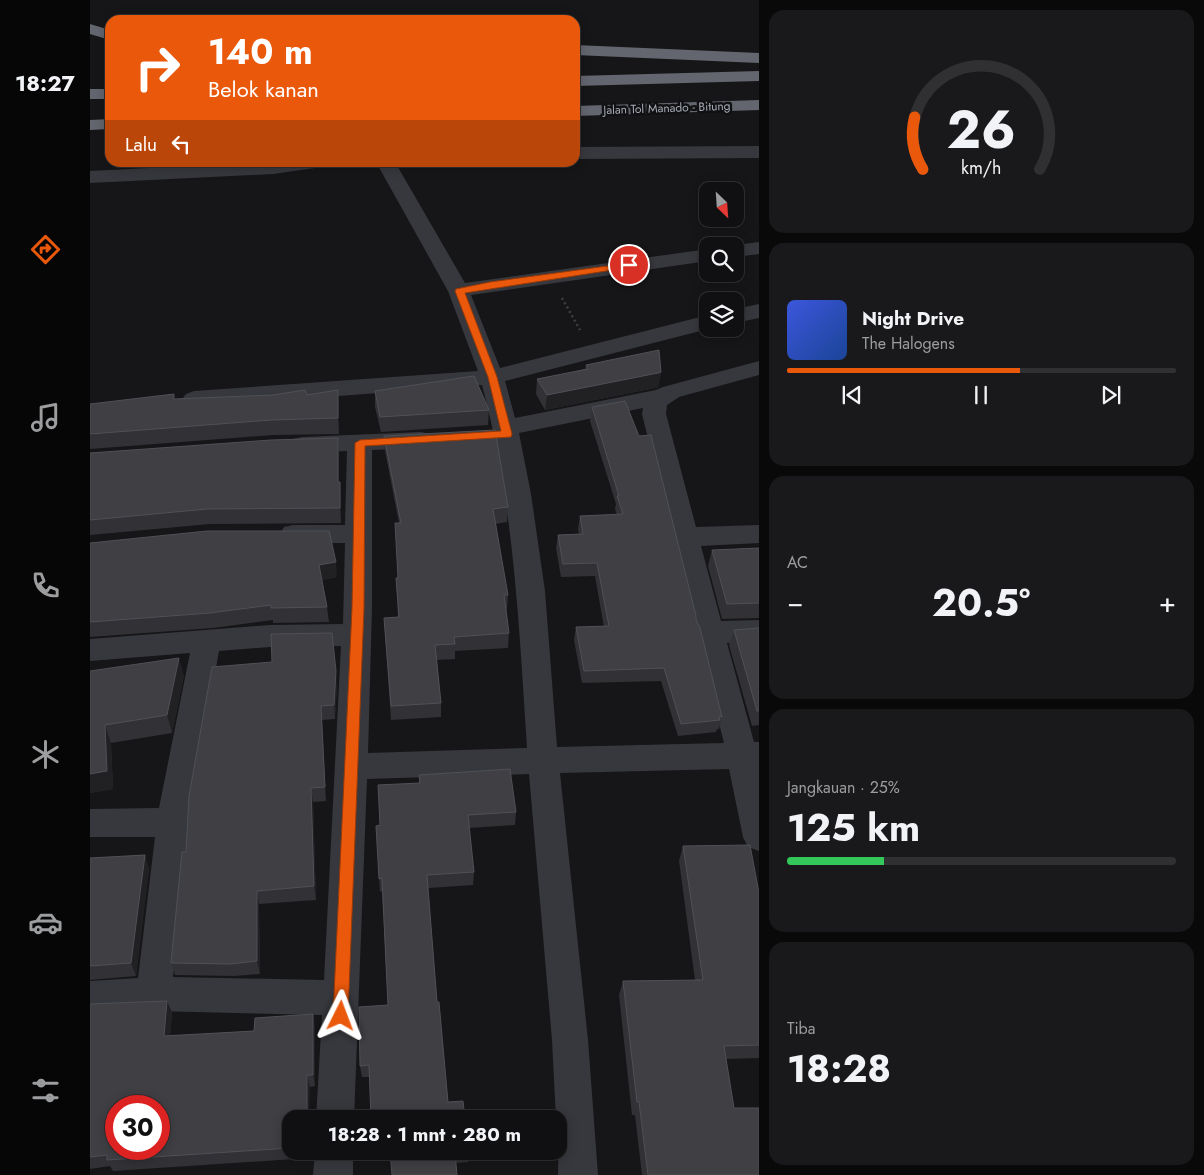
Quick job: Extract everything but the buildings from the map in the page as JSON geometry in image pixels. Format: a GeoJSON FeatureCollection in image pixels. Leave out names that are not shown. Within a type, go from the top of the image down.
{"type":"FeatureCollection","features":[{"type":"Feature","properties":{"kind":"highway"},"geometry":{"type":"LineString","coordinates":[[90,29],[105,33]]}},
{"type":"Feature","properties":{"kind":"highway"},"geometry":{"type":"LineString","coordinates":[[580,50],[759,58]]}},
{"type":"Feature","properties":{"kind":"highway","name":"Jalan Tol Manado - Bitung"},"geometry":{"type":"LineString","coordinates":[[580,81],[759,76]]}},
{"type":"Feature","properties":{"kind":"highway"},"geometry":{"type":"LineString","coordinates":[[90,94],[105,94]]}},
{"type":"Feature","properties":{"kind":"highway","name":"Jalan Tol Manado - Bitung"},"geometry":{"type":"LineString","coordinates":[[580,111],[759,106]]}},
{"type":"Feature","properties":{"kind":"highway"},"geometry":{"type":"LineString","coordinates":[[90,124],[105,124]]}},
{"type":"Feature","properties":{"kind":"street"},"geometry":{"type":"LineString","coordinates":[[580,153],[759,152]]}},
{"type":"Feature","properties":{"kind":"street"},"geometry":{"type":"LineString","coordinates":[[90,177],[280,167]]}},
{"type":"Feature","properties":{"kind":"street"},"geometry":{"type":"LineString","coordinates":[[388,167],[460,291],[492,377],[500,433],[531,591],[543,760],[570,1040],[578,1175]]}},
{"type":"Feature","properties":{"kind":"street"},"geometry":{"type":"LineString","coordinates":[[744,250],[759,248]]}},
{"type":"Feature","properties":{"kind":"street"},"geometry":{"type":"LineString","coordinates":[[460,291],[550,276],[699,256]]}},
{"type":"Feature","properties":{"kind":"street"},"geometry":{"type":"LineString","coordinates":[[744,314],[759,311]]}},
{"type":"Feature","properties":{"kind":"street"},"geometry":{"type":"LineString","coordinates":[[170,401],[492,377],[699,324]]}},
{"type":"Feature","properties":{"kind":"street"},"geometry":{"type":"LineString","coordinates":[[500,433],[660,398],[687,386],[759,368]]}},
{"type":"Feature","properties":{"kind":"street"},"geometry":{"type":"LineString","coordinates":[[660,398],[654,406],[654,414],[708,632],[750,755],[759,837]]}},
{"type":"Feature","properties":{"kind":"street"},"geometry":{"type":"LineString","coordinates":[[283,445],[448,438]]}},
{"type":"Feature","properties":{"kind":"street"},"geometry":{"type":"LineString","coordinates":[[336,1110],[358,608],[360,443]]}},
{"type":"Feature","properties":{"kind":"street"},"geometry":{"type":"LineString","coordinates":[[266,534],[358,534]]}},
{"type":"Feature","properties":{"kind":"street"},"geometry":{"type":"LineString","coordinates":[[686,537],[759,534]]}},
{"type":"Feature","properties":{"kind":"street"},"geometry":{"type":"LineString","coordinates":[[708,632],[759,631]]}},
{"type":"Feature","properties":{"kind":"street"},"geometry":{"type":"LineString","coordinates":[[90,650],[270,636],[356,635]]}},
{"type":"Feature","properties":{"kind":"street"},"geometry":{"type":"LineString","coordinates":[[154,994],[173,820],[207,641]]}},
{"type":"Feature","properties":{"kind":"street"},"geometry":{"type":"LineString","coordinates":[[352,766],[750,755]]}},
{"type":"Feature","properties":{"kind":"street"},"geometry":{"type":"LineString","coordinates":[[90,823],[152,823],[173,820]]}},
{"type":"Feature","properties":{"kind":"street"},"geometry":{"type":"LineString","coordinates":[[90,998],[154,994],[342,998]]}},
{"type":"Feature","properties":{"kind":"street"},"geometry":{"type":"LineString","coordinates":[[333,1175],[334,1160]]}},
{"type":"Feature","properties":{"kind":"path"},"geometry":{"type":"LineString","coordinates":[[550,276],[592,351]]}},
{"type":"Feature","properties":{"kind":"route"},"geometry":{"type":"LineString","coordinates":[[341,1016],[358,608],[360,443],[507,434],[503,412],[492,377],[460,291],[629,265]]}}]}
